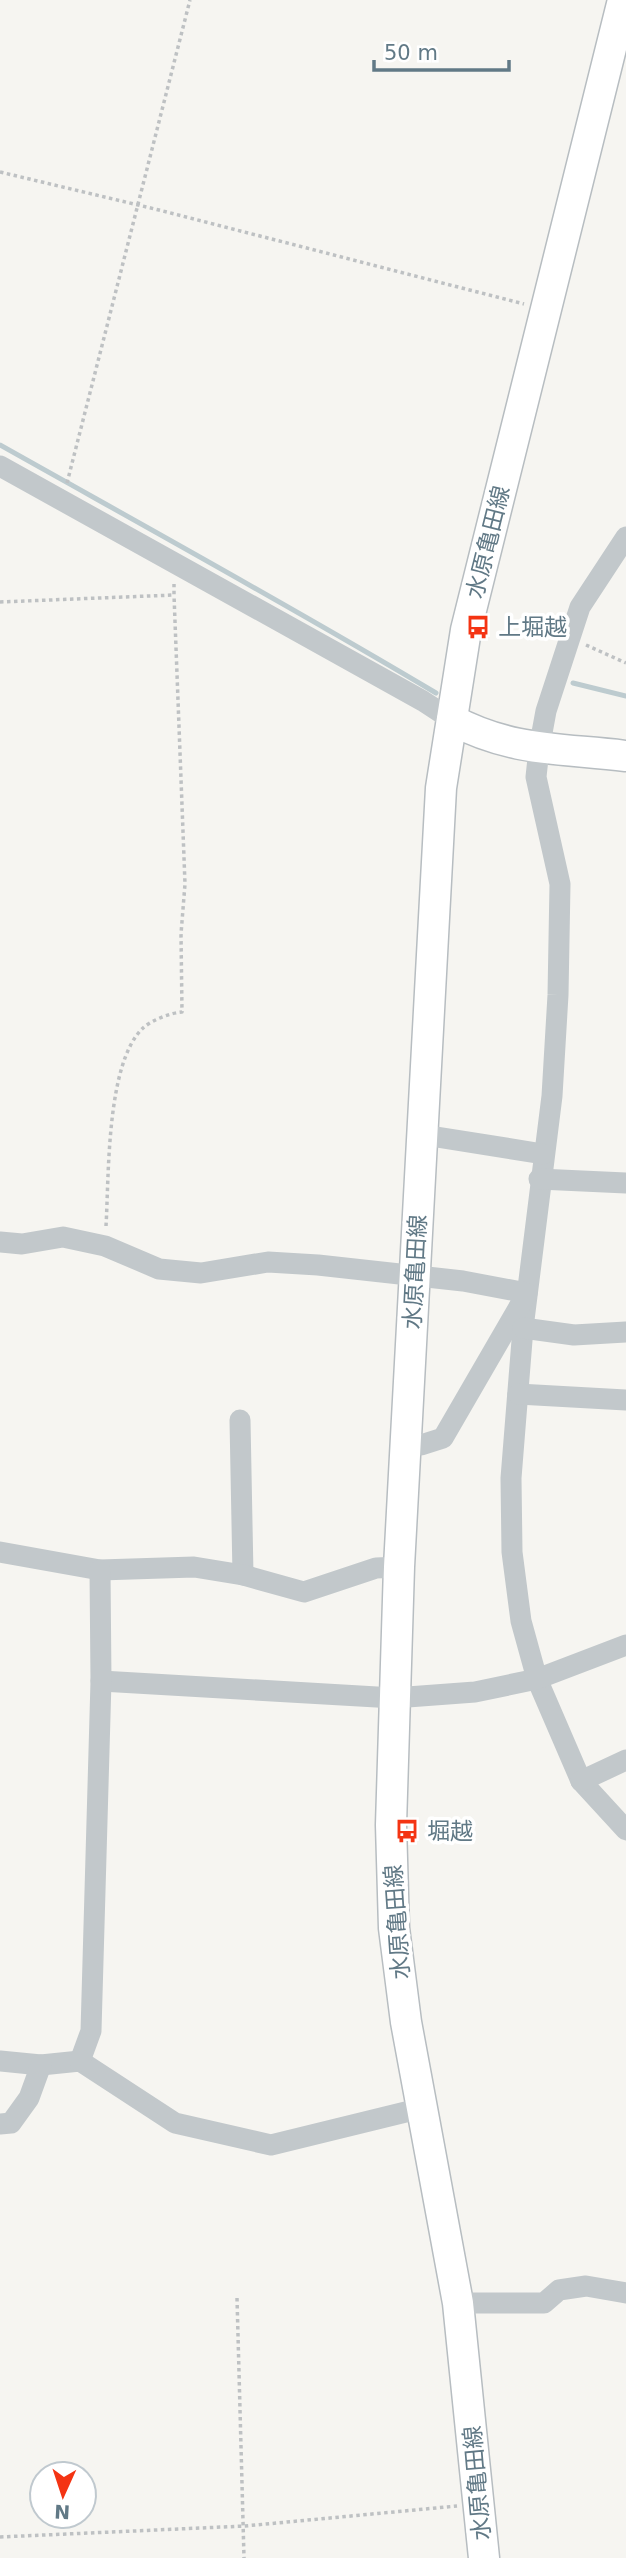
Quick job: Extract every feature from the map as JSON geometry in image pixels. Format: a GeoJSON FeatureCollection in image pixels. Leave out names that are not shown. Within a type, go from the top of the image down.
{"type":"FeatureCollection","features":[{"type":"Feature","properties":{"kind":"main road","name":"水原亀田線"},"geometry":{"type":"LineString","coordinates":[[484,2558],[458,2303],[406,2022],[394,1928],[391,1825],[394,1698],[414,1275],[424,1135],[441,788],[466,630],[623,0]]}},
{"type":"Feature","properties":{"kind":"main road"},"geometry":{"type":"LineString","coordinates":[[452,720],[486,736],[539,749],[563,748],[626,756]]}},
{"type":"Feature","properties":{"kind":"street"},"geometry":{"type":"LineString","coordinates":[[0,466],[423,701],[452,720]]}},
{"type":"Feature","properties":{"kind":"street"},"geometry":{"type":"LineString","coordinates":[[626,537],[580,607],[546,711],[539,749],[536,777],[559,884],[552,1096],[542,1154],[523,1328],[511,1478],[512,1552],[521,1622],[537,1679],[581,1782],[626,1830]]}},
{"type":"Feature","properties":{"kind":"street"},"geometry":{"type":"LineString","coordinates":[[424,1135],[542,1154]]}},
{"type":"Feature","properties":{"kind":"street"},"geometry":{"type":"LineString","coordinates":[[539,1179],[626,1184]]}},
{"type":"Feature","properties":{"kind":"street"},"geometry":{"type":"LineString","coordinates":[[0,1242],[22,1244],[63,1237],[105,1246],[159,1269],[201,1273],[268,1262],[414,1275],[527,1293]]}},
{"type":"Feature","properties":{"kind":"street"},"geometry":{"type":"LineString","coordinates":[[406,1443],[421,1444],[443,1438],[527,1293]]}},
{"type":"Feature","properties":{"kind":"street"},"geometry":{"type":"LineString","coordinates":[[523,1328],[574,1335],[626,1332]]}},
{"type":"Feature","properties":{"kind":"street"},"geometry":{"type":"LineString","coordinates":[[518,1394],[626,1400]]}},
{"type":"Feature","properties":{"kind":"street"},"geometry":{"type":"LineString","coordinates":[[240,1420],[243,1575]]}},
{"type":"Feature","properties":{"kind":"street"},"geometry":{"type":"LineString","coordinates":[[0,1552],[100,1570],[194,1567],[243,1575],[304,1592],[376,1568],[399,1567]]}},
{"type":"Feature","properties":{"kind":"street"},"geometry":{"type":"LineString","coordinates":[[80,2061],[91,2031],[101,1681],[100,1570]]}},
{"type":"Feature","properties":{"kind":"street"},"geometry":{"type":"LineString","coordinates":[[101,1681],[394,1698],[475,1692],[537,1679],[626,1645]]}},
{"type":"Feature","properties":{"kind":"street"},"geometry":{"type":"LineString","coordinates":[[581,1782],[626,1760]]}},
{"type":"Feature","properties":{"kind":"street"},"geometry":{"type":"LineString","coordinates":[[0,2061],[41,2065],[80,2061],[175,2123],[271,2144],[422,2108]]}},
{"type":"Feature","properties":{"kind":"street"},"geometry":{"type":"LineString","coordinates":[[0,2124],[11,2123],[29,2098],[41,2065]]}},
{"type":"Feature","properties":{"kind":"street"},"geometry":{"type":"LineString","coordinates":[[458,2303],[544,2303],[559,2290],[586,2286],[626,2293]]}},
{"type":"Feature","properties":{"kind":"path"},"geometry":{"type":"LineString","coordinates":[[71,475],[190,0]]}},
{"type":"Feature","properties":{"kind":"path"},"geometry":{"type":"LineString","coordinates":[[0,172],[546,310]]}},
{"type":"Feature","properties":{"kind":"path"},"geometry":{"type":"LineString","coordinates":[[105,1246],[115,1090],[129,1048],[144,1027],[172,1013],[182,1012],[181,934],[185,884],[174,565]]}},
{"type":"Feature","properties":{"kind":"path"},"geometry":{"type":"LineString","coordinates":[[0,602],[174,595]]}},
{"type":"Feature","properties":{"kind":"path"},"geometry":{"type":"LineString","coordinates":[[568,637],[626,663]]}},
{"type":"Feature","properties":{"kind":"path"},"geometry":{"type":"LineString","coordinates":[[237,2298],[244,2558]]}},
{"type":"Feature","properties":{"kind":"path"},"geometry":{"type":"LineString","coordinates":[[0,2537],[245,2526],[480,2503]]}},
{"type":"Feature","properties":{"kind":"waterway"},"geometry":{"type":"LineString","coordinates":[[0,445],[436,693]]}},
{"type":"Feature","properties":{"kind":"waterway"},"geometry":{"type":"LineString","coordinates":[[573,683],[626,696]]}},
{"type":"Feature","properties":{"kind":"place","name":"上堀越"},"geometry":{"type":"Point","coordinates":[478,627]}},
{"type":"Feature","properties":{"kind":"place","name":"堀越"},"geometry":{"type":"Point","coordinates":[407,1831]}}]}
